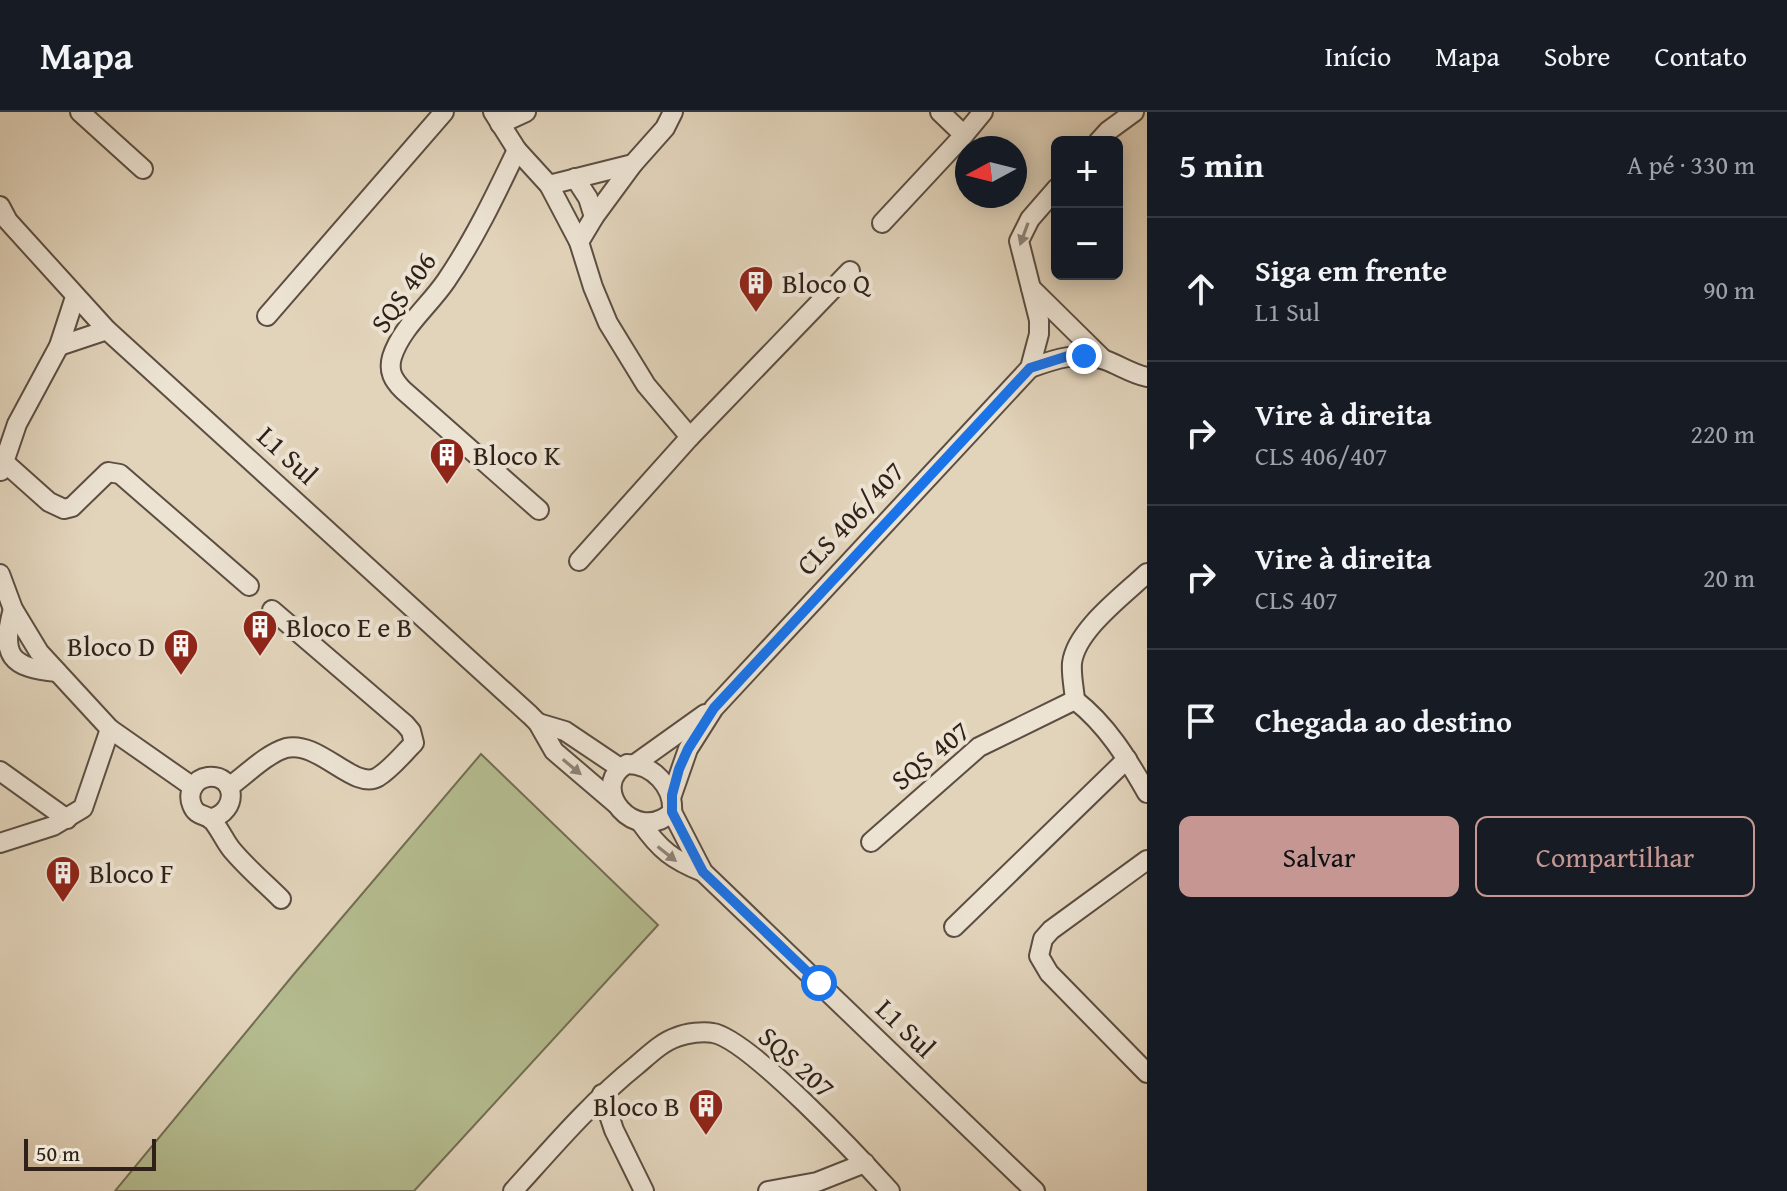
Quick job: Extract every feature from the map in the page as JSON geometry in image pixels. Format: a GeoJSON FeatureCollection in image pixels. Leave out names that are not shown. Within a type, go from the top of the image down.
{"type":"FeatureCollection","features":[{"type":"Feature","properties":{"kind":"street"},"geometry":{"type":"LineString","coordinates":[[80,112],[143,169]]}},
{"type":"Feature","properties":{"kind":"street"},"geometry":{"type":"LineString","coordinates":[[267,316],[444,112]]}},
{"type":"Feature","properties":{"kind":"street"},"geometry":{"type":"LineString","coordinates":[[526,112],[496,118],[517,150],[549,185],[579,242],[608,323],[646,385],[690,437]]}},
{"type":"Feature","properties":{"kind":"street"},"geometry":{"type":"LineString","coordinates":[[579,242],[633,164],[665,128],[673,112]]}},
{"type":"Feature","properties":{"kind":"street"},"geometry":{"type":"LineString","coordinates":[[940,112],[964,135]]}},
{"type":"Feature","properties":{"kind":"street"},"geometry":{"type":"LineString","coordinates":[[882,223],[983,112]]}},
{"type":"Feature","properties":{"kind":"street"},"geometry":{"type":"LineString","coordinates":[[1103,136],[1134,112]]}},
{"type":"Feature","properties":{"kind":"street","name":"SQS 406"},"geometry":{"type":"LineString","coordinates":[[517,150],[483,221],[446,281],[402,337],[391,358],[390,369],[393,380],[403,390],[539,510]]}},
{"type":"Feature","properties":{"kind":"street"},"geometry":{"type":"LineString","coordinates":[[549,185],[633,164]]}},
{"type":"Feature","properties":{"kind":"street"},"geometry":{"type":"LineString","coordinates":[[575,178],[588,198],[594,217]]}},
{"type":"Feature","properties":{"kind":"street"},"geometry":{"type":"LineString","coordinates":[[1030,368],[1039,334],[1039,320],[1019,241],[1022,230],[1051,195]]}},
{"type":"Feature","properties":{"kind":"street","name":"L1 Sul"},"geometry":{"type":"LineString","coordinates":[[3,214],[107,330],[538,723],[554,751],[616,804]]}},
{"type":"Feature","properties":{"kind":"street"},"geometry":{"type":"LineString","coordinates":[[579,561],[690,437],[850,271]]}},
{"type":"Feature","properties":{"kind":"street"},"geometry":{"type":"LineString","coordinates":[[1031,288],[1103,359]]}},
{"type":"Feature","properties":{"kind":"street"},"geometry":{"type":"LineString","coordinates":[[75,297],[59,346],[17,424],[1,465],[59,508],[72,507],[108,472],[120,474],[249,586]]}},
{"type":"Feature","properties":{"kind":"street"},"geometry":{"type":"LineString","coordinates":[[59,346],[107,330]]}},
{"type":"Feature","properties":{"kind":"street"},"geometry":{"type":"LineString","coordinates":[[1030,368],[1068,356],[1103,359],[1147,377]]}},
{"type":"Feature","properties":{"kind":"street","name":"CLS 406/407"},"geometry":{"type":"LineString","coordinates":[[672,804],[688,749],[714,708],[1030,368]]}},
{"type":"Feature","properties":{"kind":"street"},"geometry":{"type":"LineString","coordinates":[[1147,573],[1093,625],[1076,649],[1072,664],[1075,700],[1096,718],[1127,759],[1147,793]]}},
{"type":"Feature","properties":{"kind":"street"},"geometry":{"type":"LineString","coordinates":[[0,574],[13,609],[39,652],[57,672],[110,729],[193,787]]}},
{"type":"Feature","properties":{"kind":"street"},"geometry":{"type":"LineString","coordinates":[[13,609],[6,637],[7,649],[13,658],[21,666],[57,672]]}},
{"type":"Feature","properties":{"kind":"street"},"geometry":{"type":"LineString","coordinates":[[229,787],[263,761],[291,747],[319,753],[365,781],[380,776],[414,743],[411,731],[272,610]]}},
{"type":"Feature","properties":{"kind":"street","name":"SQS 407"},"geometry":{"type":"LineString","coordinates":[[871,842],[979,747],[1075,700]]}},
{"type":"Feature","properties":{"kind":"street","name":"CLS 406/407"},"geometry":{"type":"LineString","coordinates":[[627,766],[714,708]]}},
{"type":"Feature","properties":{"kind":"street","name":"L1 Sul"},"geometry":{"type":"LineString","coordinates":[[538,723],[565,731],[627,766]]}},
{"type":"Feature","properties":{"kind":"street"},"geometry":{"type":"LineString","coordinates":[[0,843],[67,819],[83,808],[110,729]]}},
{"type":"Feature","properties":{"kind":"street"},"geometry":{"type":"LineString","coordinates":[[954,927],[1127,759]]}},
{"type":"Feature","properties":{"kind":"street"},"geometry":{"type":"LineString","coordinates":[[627,766],[643,766],[659,778],[672,804],[660,822],[641,823],[616,804],[611,785],[627,766]]}},
{"type":"Feature","properties":{"kind":"street"},"geometry":{"type":"LineString","coordinates":[[0,771],[8,785],[67,819]]}},
{"type":"Feature","properties":{"kind":"street"},"geometry":{"type":"LineString","coordinates":[[211,776],[222,779],[229,787],[232,798],[229,808],[221,816],[210,819],[200,816],[192,808],[190,797],[193,787],[201,779],[211,776]]}},
{"type":"Feature","properties":{"kind":"street","name":"L1 Sul"},"geometry":{"type":"LineString","coordinates":[[672,804],[703,872]]}},
{"type":"Feature","properties":{"kind":"street"},"geometry":{"type":"LineString","coordinates":[[210,819],[241,860],[281,899]]}},
{"type":"Feature","properties":{"kind":"street","name":"L1 Sul"},"geometry":{"type":"LineString","coordinates":[[641,823],[656,845],[677,861],[703,872],[1035,1191]]}},
{"type":"Feature","properties":{"kind":"street"},"geometry":{"type":"LineString","coordinates":[[1147,860],[1051,930],[1043,939],[1039,956],[1049,973],[1147,1073]]}},
{"type":"Feature","properties":{"kind":"street","name":"SQS 207"},"geometry":{"type":"LineString","coordinates":[[513,1191],[602,1094],[660,1045],[678,1036],[709,1032],[719,1034],[742,1048],[771,1072],[890,1191]]}},
{"type":"Feature","properties":{"kind":"street"},"geometry":{"type":"LineString","coordinates":[[602,1094],[614,1130],[644,1191]]}},
{"type":"Feature","properties":{"kind":"street"},"geometry":{"type":"LineString","coordinates":[[768,1191],[817,1182],[865,1163]]}},
{"type":"Feature","properties":{"kind":"green space"},"geometry":{"type":"Polygon","coordinates":[[[481,754],[658,925],[414,1191],[115,1191],[294,974],[481,754]]]}},
{"type":"Feature","properties":{"kind":"place","name":"Bloco Q"},"geometry":{"type":"Point","coordinates":[756,314]}},
{"type":"Feature","properties":{"kind":"place","name":"Bloco K"},"geometry":{"type":"Point","coordinates":[447,486]}},
{"type":"Feature","properties":{"kind":"place","name":"Bloco E e B"},"geometry":{"type":"Point","coordinates":[260,658]}},
{"type":"Feature","properties":{"kind":"place","name":"Bloco D"},"geometry":{"type":"Point","coordinates":[181,677]}},
{"type":"Feature","properties":{"kind":"place","name":"Bloco F"},"geometry":{"type":"Point","coordinates":[63,904]}},
{"type":"Feature","properties":{"kind":"place","name":"Bloco B"},"geometry":{"type":"Point","coordinates":[706,1137]}},
{"type":"Feature","properties":{"kind":"route"},"geometry":{"type":"LineString","coordinates":[[819,983],[703,872],[672,812],[672,795],[679,769],[714,708],[1030,368],[1068,356],[1084,356]]}}]}
